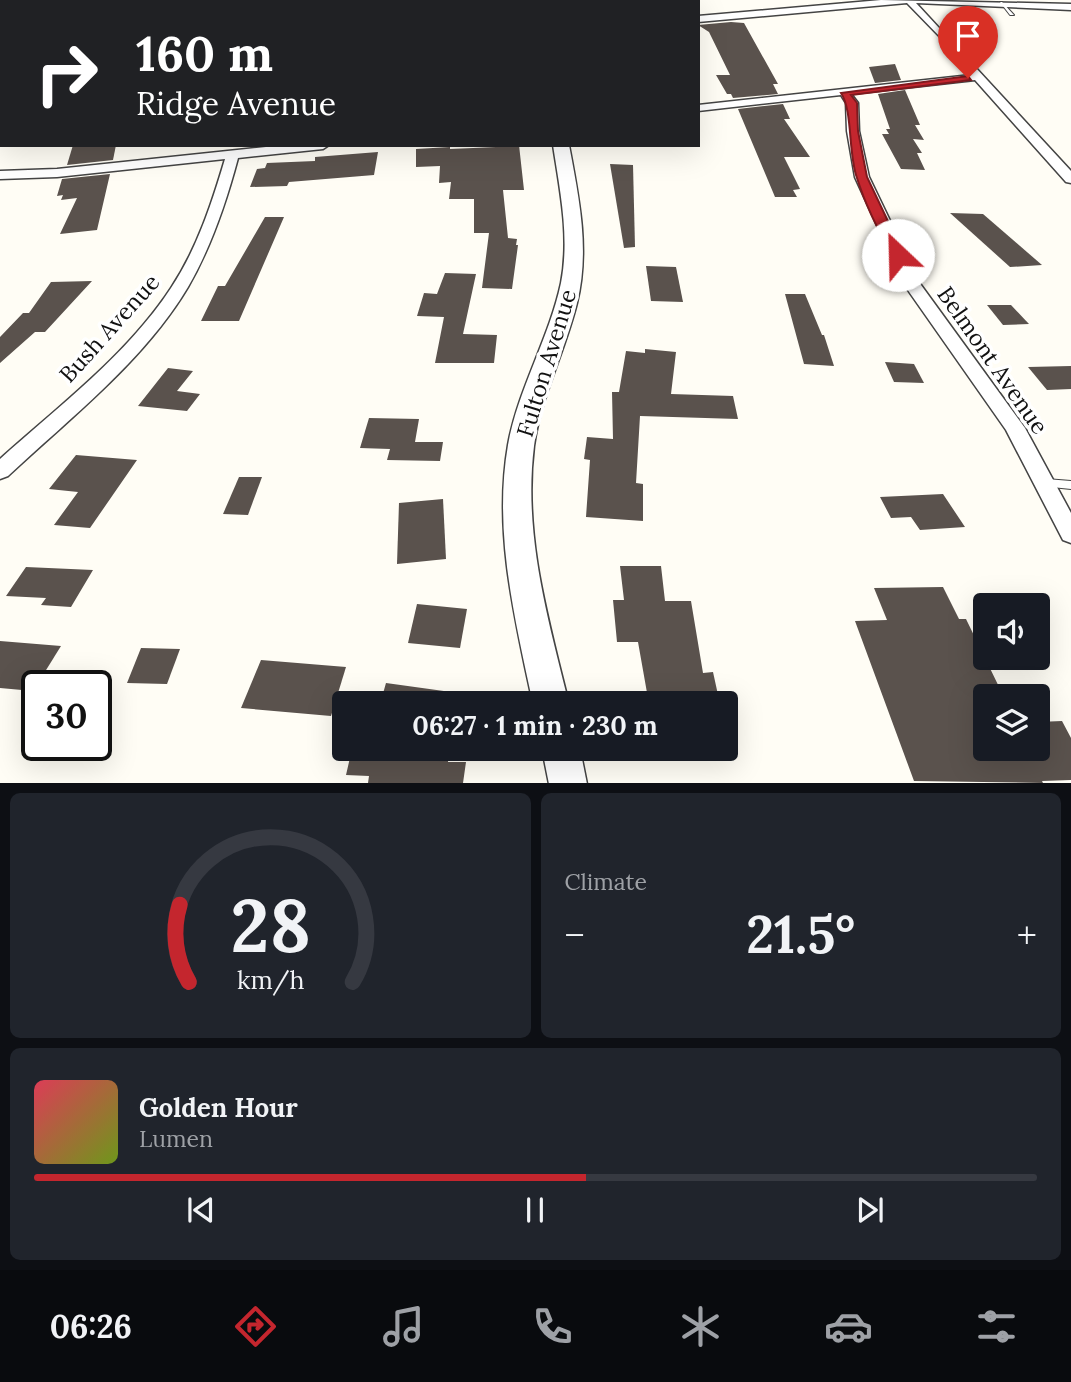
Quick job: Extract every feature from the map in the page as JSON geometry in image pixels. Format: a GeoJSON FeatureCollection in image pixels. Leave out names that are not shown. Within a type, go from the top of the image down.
{"type":"FeatureCollection","features":[{"type":"Feature","properties":{"kind":"street"},"geometry":{"type":"LineString","coordinates":[[909,0],[1071,179]]}},
{"type":"Feature","properties":{"kind":"street"},"geometry":{"type":"LineString","coordinates":[[700,19],[909,0],[1071,6]]}},
{"type":"Feature","properties":{"kind":"street"},"geometry":{"type":"LineString","coordinates":[[700,108],[978,77]]}},
{"type":"Feature","properties":{"kind":"street","name":"Belmont Avenue"},"geometry":{"type":"LineString","coordinates":[[845,93],[852,103],[853,131],[862,177],[904,269],[997,400],[1046,483],[1071,534]]}},
{"type":"Feature","properties":{"kind":"street"},"geometry":{"type":"LineString","coordinates":[[0,176],[57,173],[303,147]]}},
{"type":"Feature","properties":{"kind":"street","name":"Fulton Avenue"},"geometry":{"type":"LineString","coordinates":[[548,691],[522,581],[517,544],[517,483],[528,413],[565,308],[574,264],[571,215],[561,147]]}},
{"type":"Feature","properties":{"kind":"street","name":"Bush Avenue"},"geometry":{"type":"LineString","coordinates":[[0,471],[107,371],[158,316],[196,259],[233,154]]}},
{"type":"Feature","properties":{"kind":"street"},"geometry":{"type":"LineString","coordinates":[[563,761],[568,783]]}},
{"type":"Feature","properties":{"kind":"lane"},"geometry":{"type":"LineString","coordinates":[[1001,3],[1012,14]]}},
{"type":"Feature","properties":{"kind":"lane"},"geometry":{"type":"LineString","coordinates":[[1046,483],[1071,485]]}},
{"type":"Feature","properties":{"kind":"building"},"geometry":{"type":"Polygon","coordinates":[[[744,23],[778,84],[773,84],[778,94],[733,98],[731,94],[727,94],[716,75],[730,75],[709,32],[700,25],[744,23]]]}},
{"type":"Feature","properties":{"kind":"building"},"geometry":{"type":"Polygon","coordinates":[[[895,64],[901,80],[875,83],[869,67],[895,64]]]}},
{"type":"Feature","properties":{"kind":"building"},"geometry":{"type":"Polygon","coordinates":[[[905,90],[920,125],[915,125],[924,140],[913,139],[922,153],[917,153],[925,170],[901,169],[882,134],[889,134],[886,129],[890,129],[878,94],[905,90]]]}},
{"type":"Feature","properties":{"kind":"building"},"geometry":{"type":"Polygon","coordinates":[[[783,104],[790,119],[784,119],[810,157],[784,157],[800,189],[793,190],[797,197],[775,197],[738,109],[783,104]]]}},
{"type":"Feature","properties":{"kind":"building"},"geometry":{"type":"Polygon","coordinates":[[[72,147],[116,147],[113,160],[67,165],[72,147]]]}},
{"type":"Feature","properties":{"kind":"building"},"geometry":{"type":"Polygon","coordinates":[[[519,147],[524,190],[503,190],[508,238],[517,239],[518,245],[512,289],[482,288],[489,233],[474,233],[474,199],[449,199],[451,182],[439,183],[440,166],[416,167],[416,149],[519,147]]]}},
{"type":"Feature","properties":{"kind":"building"},"geometry":{"type":"Polygon","coordinates":[[[378,152],[374,175],[289,182],[287,186],[250,187],[257,169],[265,168],[267,163],[315,161],[315,157],[378,152]]]}},
{"type":"Feature","properties":{"kind":"building"},"geometry":{"type":"Polygon","coordinates":[[[610,164],[633,165],[635,247],[624,248],[610,164]]]}},
{"type":"Feature","properties":{"kind":"building"},"geometry":{"type":"Polygon","coordinates":[[[110,174],[97,230],[60,234],[77,198],[61,200],[63,195],[57,196],[62,179],[110,174]]]}},
{"type":"Feature","properties":{"kind":"building"},"geometry":{"type":"Polygon","coordinates":[[[950,213],[983,214],[1042,265],[1010,267],[950,213]]]}},
{"type":"Feature","properties":{"kind":"building"},"geometry":{"type":"Polygon","coordinates":[[[265,217],[284,217],[239,321],[201,321],[218,286],[225,286],[265,217]]]}},
{"type":"Feature","properties":{"kind":"building"},"geometry":{"type":"Polygon","coordinates":[[[646,266],[676,267],[683,302],[651,301],[646,266]]]}},
{"type":"Feature","properties":{"kind":"building"},"geometry":{"type":"Polygon","coordinates":[[[445,273],[476,274],[463,334],[497,335],[494,363],[435,363],[444,317],[417,316],[424,293],[437,294],[445,273]]]}},
{"type":"Feature","properties":{"kind":"building"},"geometry":{"type":"Polygon","coordinates":[[[92,281],[45,332],[35,332],[0,363],[0,337],[23,313],[29,313],[51,282],[92,281]]]}},
{"type":"Feature","properties":{"kind":"building"},"geometry":{"type":"Polygon","coordinates":[[[785,294],[805,294],[824,335],[834,366],[804,364],[785,294]]]}},
{"type":"Feature","properties":{"kind":"building"},"geometry":{"type":"Polygon","coordinates":[[[987,305],[1011,305],[1029,324],[1003,325],[987,305]]]}},
{"type":"Feature","properties":{"kind":"building"},"geometry":{"type":"Polygon","coordinates":[[[645,349],[676,352],[671,394],[733,396],[738,419],[640,416],[636,483],[643,484],[643,521],[586,517],[590,460],[584,459],[587,437],[613,439],[612,392],[619,392],[626,351],[645,353],[645,349]]]}},
{"type":"Feature","properties":{"kind":"building"},"geometry":{"type":"Polygon","coordinates":[[[885,362],[914,364],[924,383],[894,382],[885,362]]]}},
{"type":"Feature","properties":{"kind":"building"},"geometry":{"type":"Polygon","coordinates":[[[1071,366],[1071,389],[1047,390],[1028,367],[1071,366]]]}},
{"type":"Feature","properties":{"kind":"building"},"geometry":{"type":"Polygon","coordinates":[[[168,368],[193,371],[177,391],[200,394],[187,411],[138,406],[168,368]]]}},
{"type":"Feature","properties":{"kind":"building"},"geometry":{"type":"Polygon","coordinates":[[[369,418],[419,419],[415,442],[443,442],[440,461],[387,460],[390,449],[360,448],[369,418]]]}},
{"type":"Feature","properties":{"kind":"building"},"geometry":{"type":"Polygon","coordinates":[[[76,455],[137,460],[90,528],[54,525],[78,492],[49,489],[76,455]]]}},
{"type":"Feature","properties":{"kind":"building"},"geometry":{"type":"Polygon","coordinates":[[[239,477],[262,477],[248,515],[223,514],[239,477]]]}},
{"type":"Feature","properties":{"kind":"building"},"geometry":{"type":"Polygon","coordinates":[[[943,494],[965,527],[920,530],[911,517],[891,518],[880,497],[943,494]]]}},
{"type":"Feature","properties":{"kind":"building"},"geometry":{"type":"Polygon","coordinates":[[[443,499],[446,559],[397,564],[399,503],[443,499]]]}},
{"type":"Feature","properties":{"kind":"building"},"geometry":{"type":"Polygon","coordinates":[[[620,566],[661,566],[665,601],[691,601],[703,673],[713,672],[717,691],[647,691],[638,642],[617,642],[613,600],[624,600],[620,566]]]}},
{"type":"Feature","properties":{"kind":"building"},"geometry":{"type":"Polygon","coordinates":[[[26,567],[93,570],[71,607],[41,605],[46,598],[6,596],[26,567]]]}},
{"type":"Feature","properties":{"kind":"building"},"geometry":{"type":"Polygon","coordinates":[[[943,587],[959,619],[966,619],[973,633],[973,670],[991,670],[998,684],[973,684],[973,761],[1050,761],[1050,722],[1062,721],[1071,738],[1071,780],[1042,781],[1043,783],[914,781],[855,621],[887,620],[874,588],[943,587]]]}},
{"type":"Feature","properties":{"kind":"building"},"geometry":{"type":"Polygon","coordinates":[[[417,604],[467,609],[460,648],[408,643],[417,604]]]}},
{"type":"Feature","properties":{"kind":"building"},"geometry":{"type":"Polygon","coordinates":[[[0,641],[61,646],[46,670],[21,670],[21,690],[0,688],[0,641]]]}},
{"type":"Feature","properties":{"kind":"building"},"geometry":{"type":"Polygon","coordinates":[[[141,648],[180,649],[167,684],[127,683],[141,648]]]}},
{"type":"Feature","properties":{"kind":"building"},"geometry":{"type":"Polygon","coordinates":[[[261,660],[346,667],[339,691],[332,691],[331,716],[241,708],[261,660]]]}},
{"type":"Feature","properties":{"kind":"building"},"geometry":{"type":"Polygon","coordinates":[[[386,683],[444,691],[384,691],[386,683]]]}},
{"type":"Feature","properties":{"kind":"building"},"geometry":{"type":"Polygon","coordinates":[[[349,761],[466,762],[463,783],[368,783],[369,776],[346,775],[349,761]]]}},
{"type":"Feature","properties":{"kind":"route"},"geometry":{"type":"LineString","coordinates":[[898,255],[862,177],[857,161],[852,103],[845,93],[968,78]]}}]}
